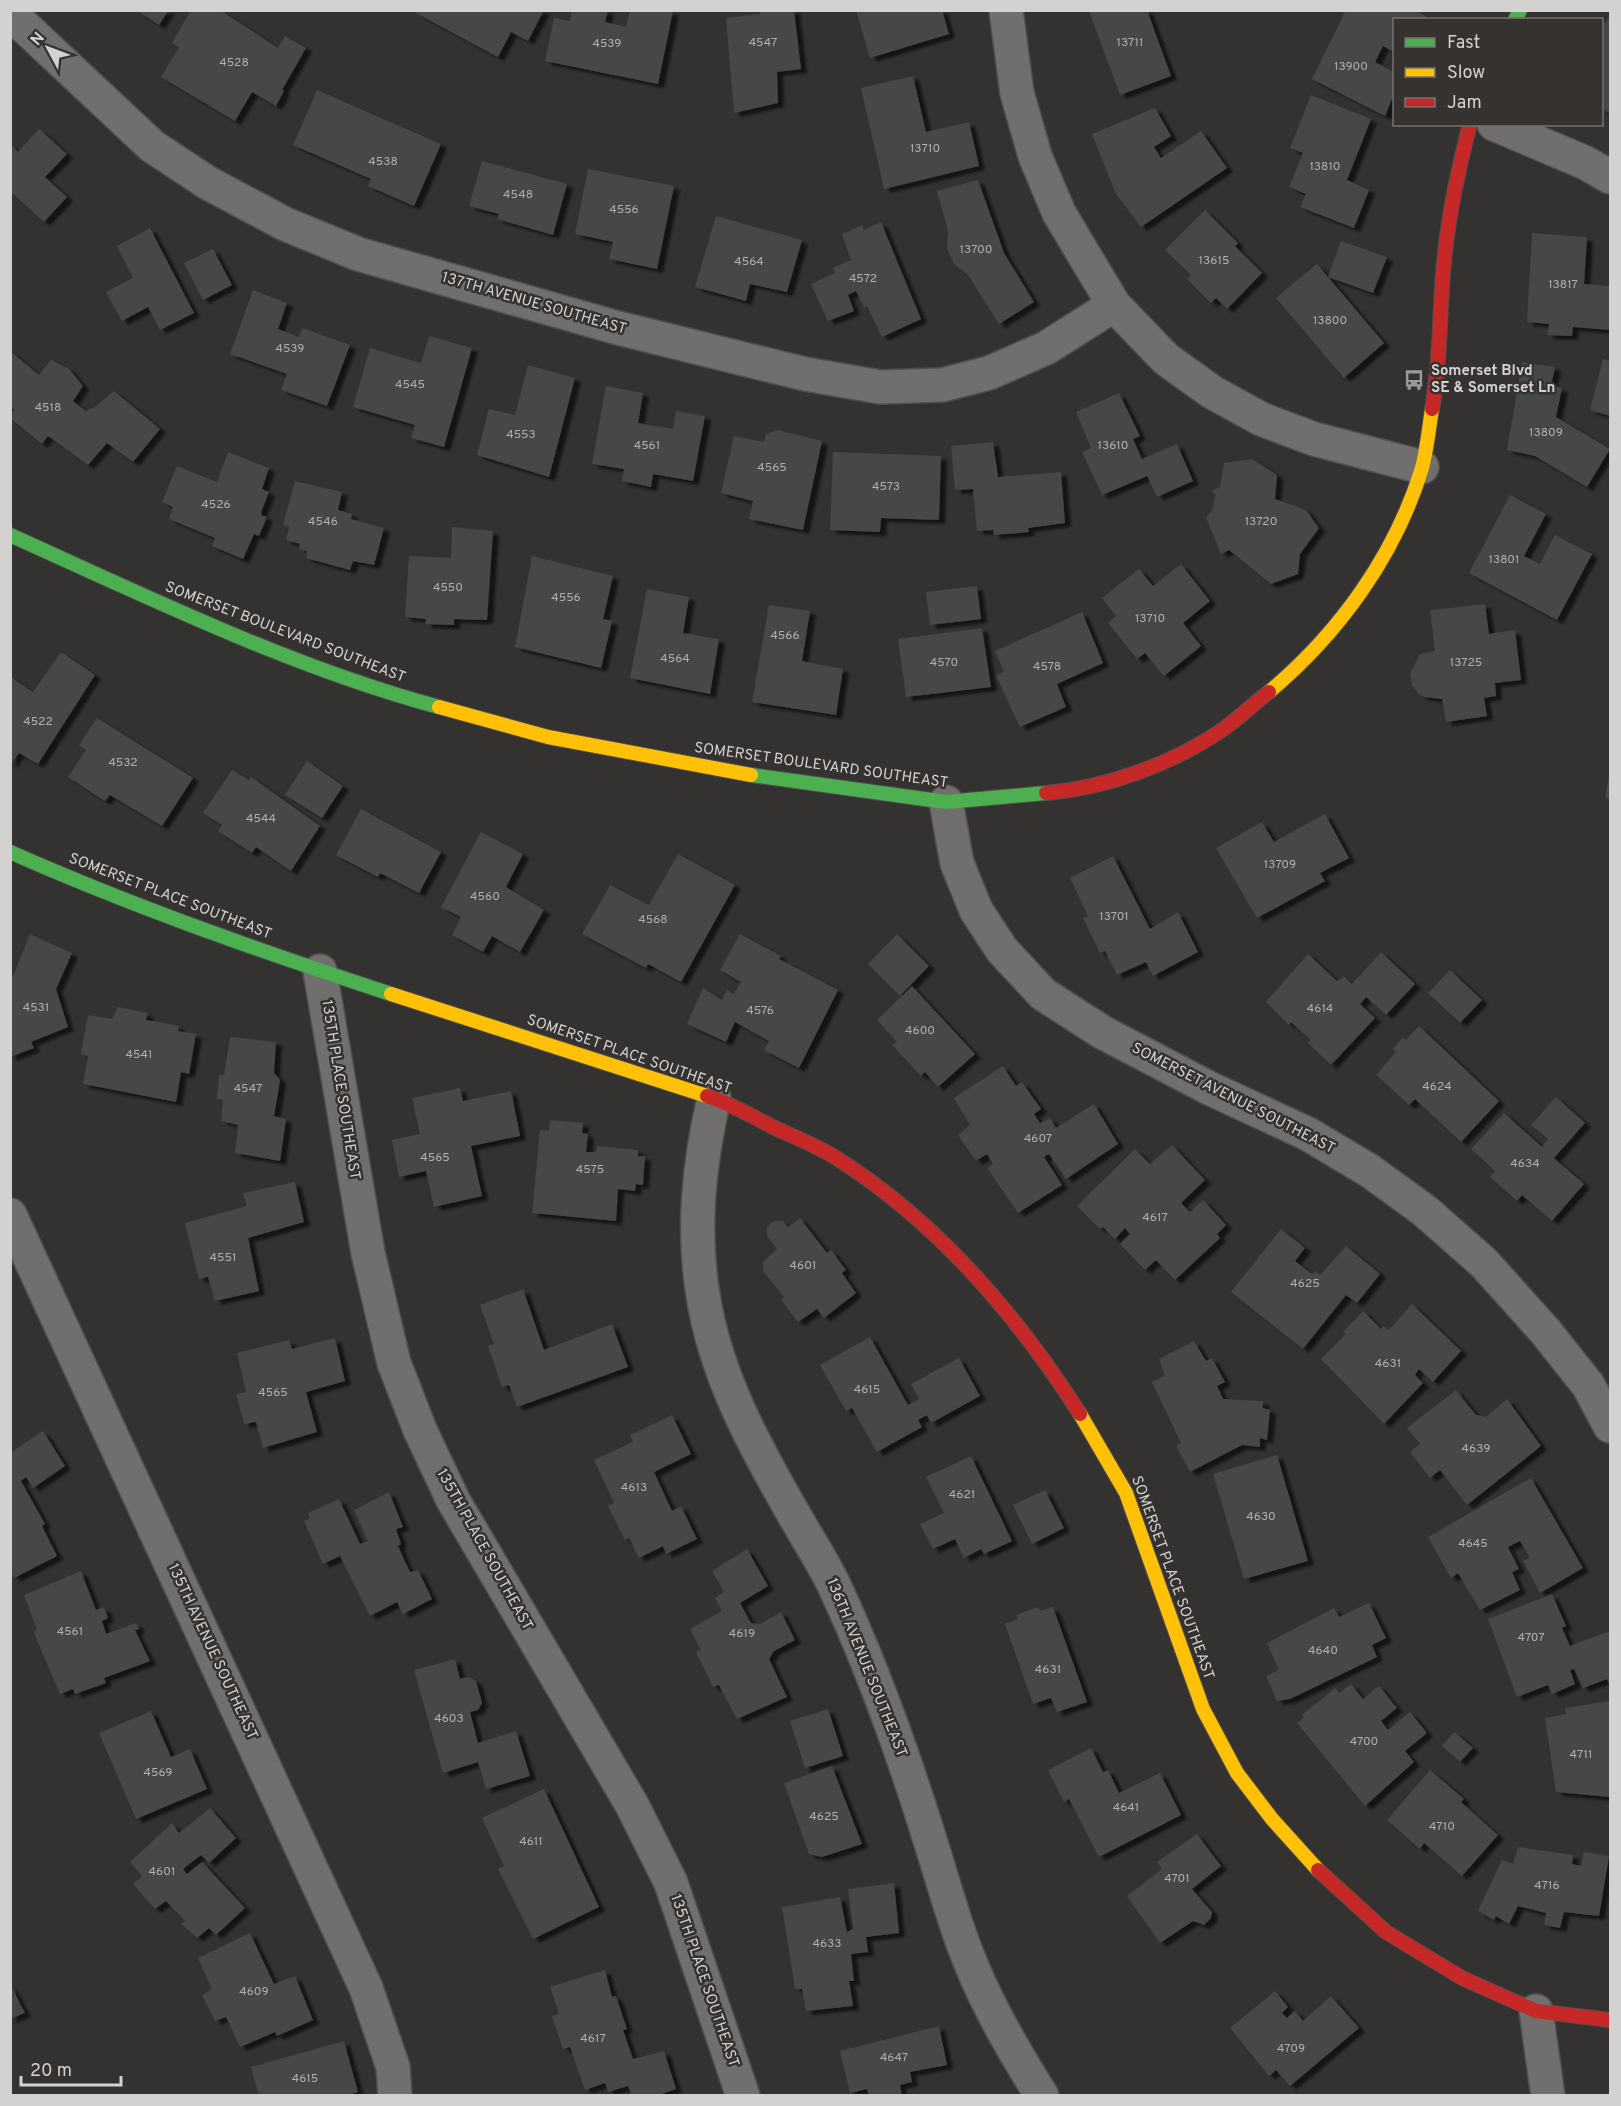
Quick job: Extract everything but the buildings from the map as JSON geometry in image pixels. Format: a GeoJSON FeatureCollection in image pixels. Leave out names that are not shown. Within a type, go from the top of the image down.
{"type":"FeatureCollection","features":[{"type":"Feature","properties":{"kind":"street"},"geometry":{"type":"LineString","coordinates":[[1006,10],[1017,93],[1035,156],[1059,213],[1114,305],[1166,359],[1212,392],[1261,419],[1314,439],[1422,467]]}},
{"type":"Feature","properties":{"kind":"street","name":"137TH AVENUE SOUTHEAST"},"geometry":{"type":"LineString","coordinates":[[10,13],[152,146],[208,183],[285,224],[358,254],[618,328],[805,374],[880,387],[942,385],[989,373],[1046,348],[1114,305]]}},
{"type":"Feature","properties":{"kind":"street","name":"SOMERSET BOULEVARD SOUTHEAST"},"geometry":{"type":"LineString","coordinates":[[10,535],[185,614],[296,658],[416,701],[560,739],[758,776],[946,802],[1072,792],[1156,766],[1222,730],[1279,683],[1331,632],[1373,576],[1398,529],[1422,467],[1437,384],[1444,263],[1450,220],[1470,126]]}},
{"type":"Feature","properties":{"kind":"street"},"geometry":{"type":"LineString","coordinates":[[1498,126],[1611,177]]}},
{"type":"Feature","properties":{"kind":"street","name":"SOMERSET AVENUE SOUTHEAST"},"geometry":{"type":"LineString","coordinates":[[946,802],[957,863],[976,910],[1002,950],[1043,994],[1102,1032],[1209,1088],[1308,1134],[1370,1171],[1425,1211],[1484,1263],[1545,1331],[1588,1385],[1611,1426]]}},
{"type":"Feature","properties":{"kind":"street","name":"SOMERSET PLACE SOUTHEAST"},"geometry":{"type":"LineString","coordinates":[[10,852],[87,885],[320,971],[714,1098],[837,1158],[890,1197],[944,1243],[1000,1302],[1056,1376],[1100,1445],[1126,1493],[1203,1708],[1237,1773],[1272,1819],[1322,1875],[1386,1932],[1462,1978],[1536,2011],[1611,2020]]}},
{"type":"Feature","properties":{"kind":"street","name":"135TH PLACE SOUTHEAST"},"geometry":{"type":"LineString","coordinates":[[320,971],[368,1253],[394,1363],[420,1430],[453,1500],[632,1805],[671,1883],[743,2096]]}},
{"type":"Feature","properties":{"kind":"street","name":"136TH AVENUE SOUTHEAST"},"geometry":{"type":"LineString","coordinates":[[714,1098],[701,1158],[696,1219],[703,1296],[718,1360],[740,1416],[832,1582],[888,1714],[930,1839],[954,1922],[977,1979],[1018,2057],[1042,2096]]}},
{"type":"Feature","properties":{"kind":"street","name":"135TH AVENUE SOUTHEAST"},"geometry":{"type":"LineString","coordinates":[[10,1215],[366,1988],[393,2067],[395,2096]]}},
{"type":"Feature","properties":{"kind":"street"},"geometry":{"type":"LineString","coordinates":[[1536,2011],[1548,2096]]}},
{"type":"Feature","properties":{"kind":"traffic: fast"},"geometry":{"type":"LineString","coordinates":[[1516,18],[1520,10]]}},
{"type":"Feature","properties":{"kind":"traffic: fast"},"geometry":{"type":"LineString","coordinates":[[10,535],[168,607],[275,652],[384,691],[439,707]]}},
{"type":"Feature","properties":{"kind":"traffic: fast"},"geometry":{"type":"LineString","coordinates":[[751,775],[946,802],[1046,793]]}},
{"type":"Feature","properties":{"kind":"traffic: fast"},"geometry":{"type":"LineString","coordinates":[[10,852],[199,928],[391,994]]}},
{"type":"Feature","properties":{"kind":"traffic: slow"},"geometry":{"type":"LineString","coordinates":[[1269,692],[1319,644],[1362,591],[1380,562],[1397,532],[1422,468],[1432,409]]}},
{"type":"Feature","properties":{"kind":"traffic: slow"},"geometry":{"type":"LineString","coordinates":[[439,707],[548,737],[751,775]]}},
{"type":"Feature","properties":{"kind":"traffic: slow"},"geometry":{"type":"LineString","coordinates":[[391,994],[707,1096]]}},
{"type":"Feature","properties":{"kind":"traffic: slow"},"geometry":{"type":"LineString","coordinates":[[1080,1414],[1126,1493],[1203,1709],[1237,1773],[1272,1819],[1318,1870]]}},
{"type":"Feature","properties":{"kind":"traffic: jam"},"geometry":{"type":"LineString","coordinates":[[1432,409],[1437,373],[1442,281],[1448,228],[1470,126]]}},
{"type":"Feature","properties":{"kind":"traffic: jam"},"geometry":{"type":"LineString","coordinates":[[1046,793],[1092,786],[1160,764],[1222,730],[1269,692]]}},
{"type":"Feature","properties":{"kind":"traffic: jam"},"geometry":{"type":"LineString","coordinates":[[707,1096],[830,1154],[875,1184],[909,1212],[973,1273],[1002,1307],[1030,1341],[1080,1414]]}},
{"type":"Feature","properties":{"kind":"traffic: jam"},"geometry":{"type":"LineString","coordinates":[[1318,1870],[1386,1932],[1462,1978],[1536,2011],[1610,2020]]}},
{"type":"Feature","properties":{"kind":"place","name":"Somerset Blvd SE & Somerset Ln"},"geometry":{"type":"Point","coordinates":[1414,380]}}]}
